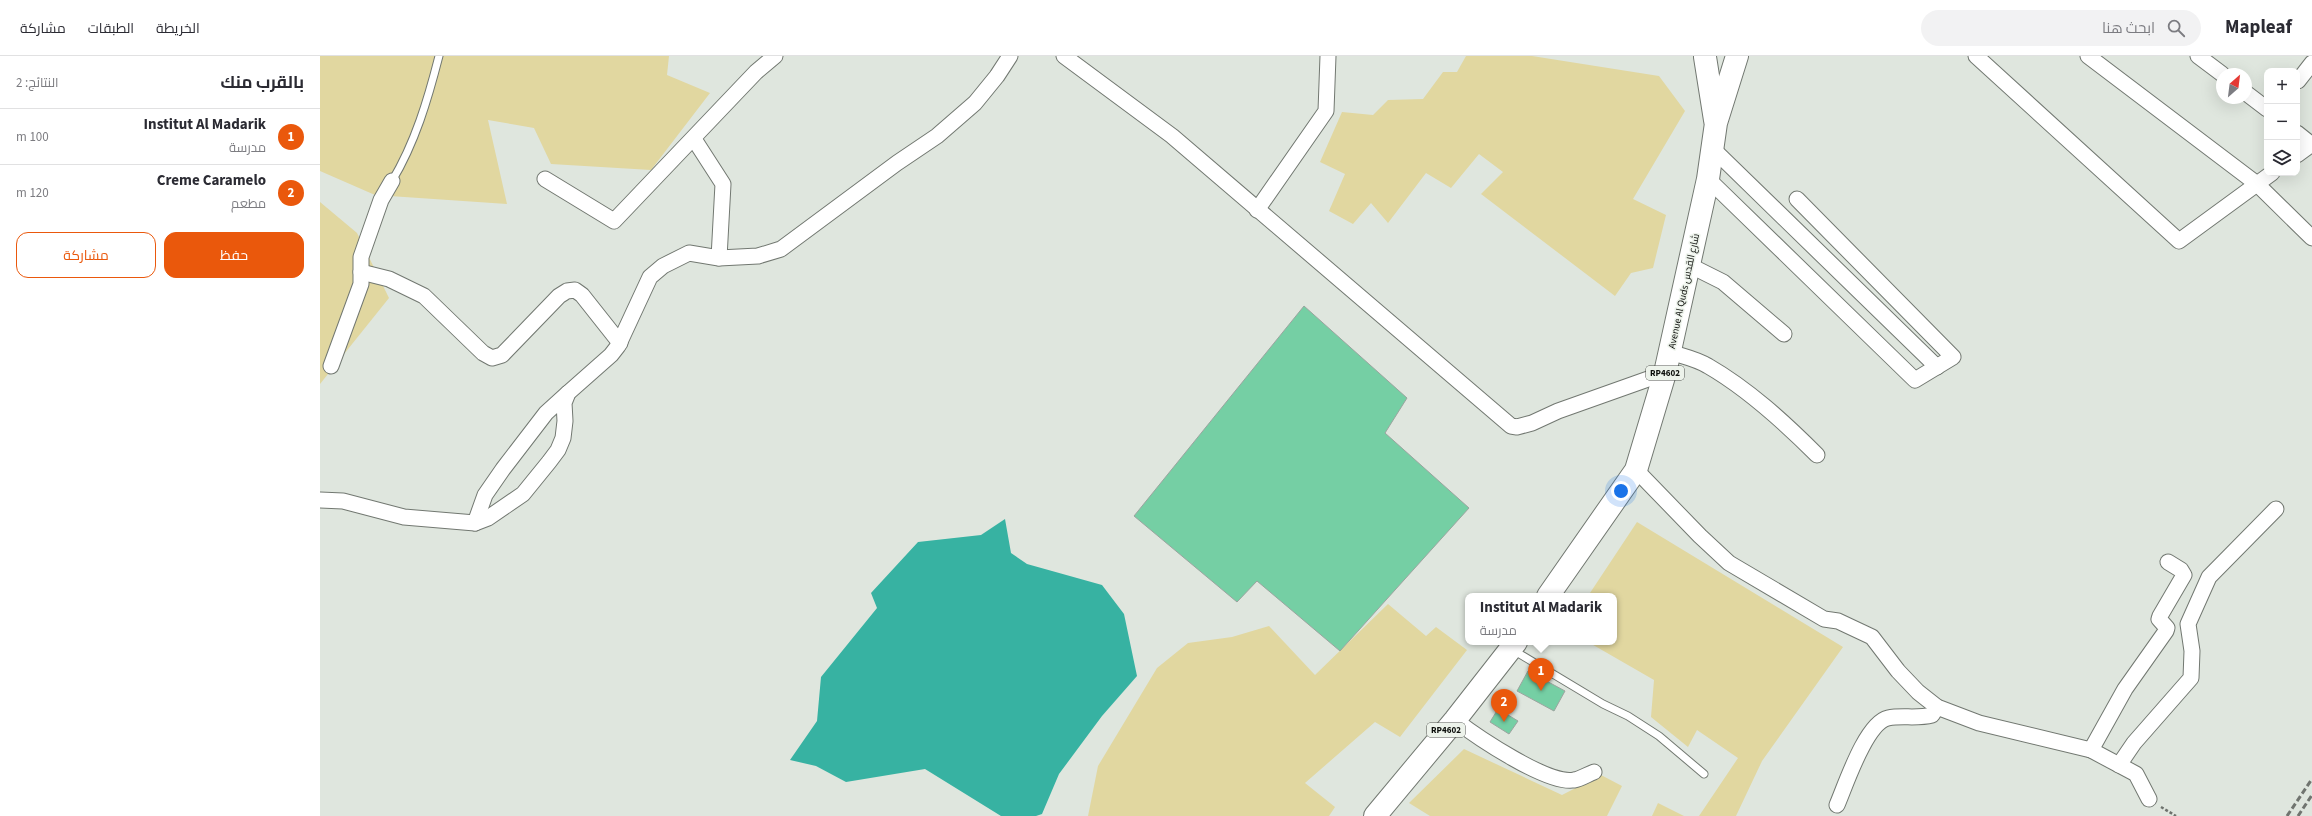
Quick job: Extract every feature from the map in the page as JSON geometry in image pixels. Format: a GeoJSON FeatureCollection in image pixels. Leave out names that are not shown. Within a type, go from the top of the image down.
{"type":"FeatureCollection","features":[{"type":"Feature","properties":{"kind":"main road","name":"RP4602"},"geometry":{"type":"LineString","coordinates":[[1704,57],[1718,59],[1729,56]]}},
{"type":"Feature","properties":{"kind":"main road","name":"Avenue Al Quds شارع القدس"},"geometry":{"type":"LineString","coordinates":[[1550,593],[1636,470],[1665,373],[1708,179],[1711,147],[1716,123],[1737,56]]}},
{"type":"Feature","properties":{"kind":"main road","name":"Avenue Al Quds شارع القدس"},"geometry":{"type":"LineString","coordinates":[[1704,57],[1716,123]]}},
{"type":"Feature","properties":{"kind":"main road","name":"RP4602"},"geometry":{"type":"LineString","coordinates":[[1375,816],[1455,720],[1513,645]]}},
{"type":"Feature","properties":{"kind":"street"},"geometry":{"type":"LineString","coordinates":[[545,179],[614,221],[694,139],[756,72],[775,56]]}},
{"type":"Feature","properties":{"kind":"street"},"geometry":{"type":"LineString","coordinates":[[475,523],[485,495],[546,413],[611,355],[620,343],[650,277],[663,266],[689,253],[719,258],[758,256],[781,249],[897,162],[937,136],[975,103],[1010,56]]}},
{"type":"Feature","properties":{"kind":"street"},"geometry":{"type":"LineString","coordinates":[[1064,56],[1172,136],[1511,426],[1517,427],[1532,423],[1558,411],[1665,373]]}},
{"type":"Feature","properties":{"kind":"street"},"geometry":{"type":"LineString","coordinates":[[1258,210],[1326,111],[1328,56]]}},
{"type":"Feature","properties":{"kind":"street"},"geometry":{"type":"LineString","coordinates":[[1976,56],[2179,241],[2268,176]]}},
{"type":"Feature","properties":{"kind":"street"},"geometry":{"type":"LineString","coordinates":[[2088,56],[2257,184],[2312,238]]}},
{"type":"Feature","properties":{"kind":"street"},"geometry":{"type":"LineString","coordinates":[[2198,56],[2216,70]]}},
{"type":"Feature","properties":{"kind":"street"},"geometry":{"type":"LineString","coordinates":[[2300,78],[2312,63]]}},
{"type":"Feature","properties":{"kind":"street"},"geometry":{"type":"LineString","coordinates":[[2252,98],[2264,107]]}},
{"type":"Feature","properties":{"kind":"street"},"geometry":{"type":"LineString","coordinates":[[2300,135],[2312,144],[2300,153]]}},
{"type":"Feature","properties":{"kind":"street"},"geometry":{"type":"LineString","coordinates":[[694,139],[723,184],[719,258]]}},
{"type":"Feature","properties":{"kind":"street"},"geometry":{"type":"LineString","coordinates":[[1711,147],[1937,367]]}},
{"type":"Feature","properties":{"kind":"street"},"geometry":{"type":"LineString","coordinates":[[1708,179],[1915,380],[1953,357],[1796,199]]}},
{"type":"Feature","properties":{"kind":"street"},"geometry":{"type":"LineString","coordinates":[[330,366],[361,284],[362,257],[381,200],[392,181]]}},
{"type":"Feature","properties":{"kind":"street"},"geometry":{"type":"LineString","coordinates":[[1689,265],[1723,282],[1784,334]]}},
{"type":"Feature","properties":{"kind":"street"},"geometry":{"type":"LineString","coordinates":[[361,272],[390,279],[424,296],[483,353],[492,358],[502,355],[559,296],[567,291],[575,290],[582,295],[620,343]]}},
{"type":"Feature","properties":{"kind":"street"},"geometry":{"type":"LineString","coordinates":[[1670,352],[1706,365],[1733,382],[1784,423],[1817,455]]}},
{"type":"Feature","properties":{"kind":"street"},"geometry":{"type":"LineString","coordinates":[[320,500],[343,501],[404,517],[475,523],[488,518],[523,494],[558,450],[563,438],[565,421],[564,403],[568,393]]}},
{"type":"Feature","properties":{"kind":"street"},"geometry":{"type":"LineString","coordinates":[[1636,470],[1700,536],[1729,563],[1824,619],[1838,621],[1872,637],[1898,671],[1918,692],[1937,707],[1979,723],[2091,750],[2136,774],[2149,800]]}},
{"type":"Feature","properties":{"kind":"street"},"geometry":{"type":"LineString","coordinates":[[2118,765],[2134,743],[2191,678],[2192,651],[2188,624],[2209,577],[2276,508]]}},
{"type":"Feature","properties":{"kind":"street"},"geometry":{"type":"LineString","coordinates":[[2091,750],[2124,689],[2166,631],[2166,628],[2159,619],[2184,575],[2181,570],[2168,562]]}},
{"type":"Feature","properties":{"kind":"street"},"geometry":{"type":"LineString","coordinates":[[1837,805],[1872,729],[1887,718],[1920,718],[1932,715],[1937,707]]}},
{"type":"Feature","properties":{"kind":"street"},"geometry":{"type":"LineString","coordinates":[[1455,720],[1488,744],[1556,779],[1574,780],[1594,772]]}},
{"type":"Feature","properties":{"kind":"lane"},"geometry":{"type":"LineString","coordinates":[[392,181],[407,157],[432,84],[439,56]]}},
{"type":"Feature","properties":{"kind":"lane"},"geometry":{"type":"LineString","coordinates":[[1513,645],[1603,704],[1634,720],[1659,736],[1704,774]]}},
{"type":"Feature","properties":{"kind":"shaded area"},"geometry":{"type":"Polygon","coordinates":[[[320,56],[669,56],[667,75],[710,93],[651,170],[551,164],[534,128],[488,120],[507,204],[375,195],[320,171],[320,56]]]}},
{"type":"Feature","properties":{"kind":"shaded area"},"geometry":{"type":"Polygon","coordinates":[[[1466,56],[1532,56],[1659,76],[1685,111],[1633,199],[1666,215],[1653,268],[1631,273],[1615,296],[1481,194],[1503,172],[1479,154],[1451,188],[1426,173],[1388,223],[1371,203],[1353,224],[1329,211],[1345,174],[1320,162],[1342,112],[1373,115],[1388,100],[1423,99],[1443,72],[1457,72],[1466,56]]]}},
{"type":"Feature","properties":{"kind":"shaded area"},"geometry":{"type":"Polygon","coordinates":[[[320,202],[357,233],[389,298],[320,384],[320,202]]]}},
{"type":"Feature","properties":{"kind":"shaded area"},"geometry":{"type":"Polygon","coordinates":[[[1637,522],[1843,647],[1762,761],[1736,816],[1699,816],[1738,758],[1697,730],[1688,747],[1651,717],[1654,680],[1593,645],[1617,645],[1617,593],[1590,593],[1637,522]]]}},
{"type":"Feature","properties":{"kind":"shaded area"},"geometry":{"type":"Polygon","coordinates":[[[1388,604],[1426,636],[1436,627],[1467,650],[1400,737],[1375,722],[1305,783],[1335,807],[1329,816],[1088,816],[1098,766],[1157,668],[1188,643],[1232,637],[1269,626],[1315,675],[1388,604]]]}},
{"type":"Feature","properties":{"kind":"shaded area"},"geometry":{"type":"Polygon","coordinates":[[[1464,749],[1562,795],[1601,775],[1622,786],[1607,816],[1430,816],[1409,803],[1464,749]]]}},
{"type":"Feature","properties":{"kind":"shaded area"},"geometry":{"type":"Polygon","coordinates":[[[1658,803],[1684,816],[1652,816],[1658,803]]]}},
{"type":"Feature","properties":{"kind":"water"},"geometry":{"type":"Polygon","coordinates":[[[1005,519],[1011,553],[1027,564],[1102,585],[1124,614],[1137,676],[1102,716],[1059,774],[1042,814],[1036,816],[1001,816],[925,769],[846,782],[816,766],[790,760],[817,721],[821,677],[877,608],[871,593],[918,542],[981,535],[1005,519]]]}},
{"type":"Feature","properties":{"kind":"building"},"geometry":{"type":"Polygon","coordinates":[[[1304,306],[1407,398],[1385,433],[1469,508],[1340,651],[1257,581],[1237,602],[1134,516],[1304,306]]]}},
{"type":"Feature","properties":{"kind":"building"},"geometry":{"type":"Polygon","coordinates":[[[1528,671],[1565,691],[1554,711],[1517,691],[1528,671]]]}},
{"type":"Feature","properties":{"kind":"building"},"geometry":{"type":"Polygon","coordinates":[[[1498,709],[1518,721],[1509,734],[1490,722],[1498,709]]]}},
{"type":"Feature","properties":{"kind":"railway"},"geometry":{"type":"LineString","coordinates":[[2287,816],[2312,779]]}},
{"type":"Feature","properties":{"kind":"railway"},"geometry":{"type":"LineString","coordinates":[[2298,816],[2312,795]]}},
{"type":"Feature","properties":{"kind":"place","name":"Institut Al Madarik"},"geometry":{"type":"Point","coordinates":[1541,691]}},
{"type":"Feature","properties":{"kind":"place","name":"Creme Caramelo"},"geometry":{"type":"Point","coordinates":[1504,722]}}]}
